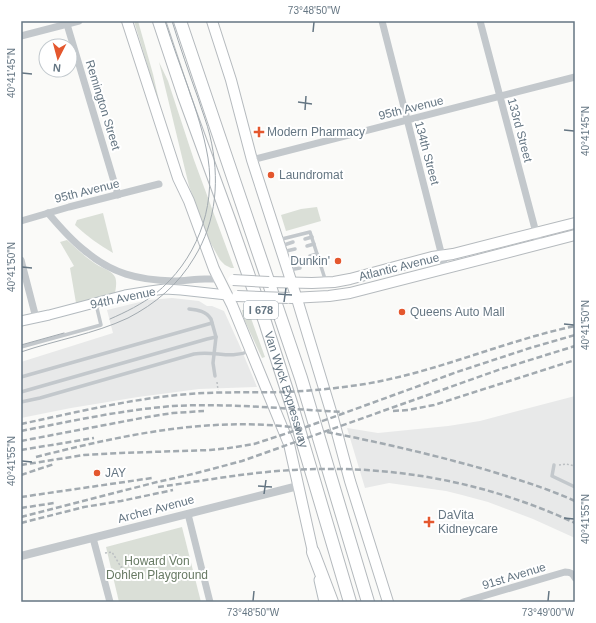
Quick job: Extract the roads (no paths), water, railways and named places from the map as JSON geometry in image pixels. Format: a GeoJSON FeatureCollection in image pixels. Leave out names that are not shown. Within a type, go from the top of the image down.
{"type":"FeatureCollection","features":[{"type":"Feature","properties":{"kind":"highway","name":"Van Wyck Expressway"},"geometry":{"type":"LineString","coordinates":[[159,21],[184,96],[268,330],[350,602]]}},
{"type":"Feature","properties":{"kind":"highway","name":"Van Wyck Expressway"},"geometry":{"type":"LineString","coordinates":[[180,21],[301,378],[368,602]]}},
{"type":"Feature","properties":{"kind":"highway"},"geometry":{"type":"LineString","coordinates":[[313,552],[332,602]]}},
{"type":"Feature","properties":{"kind":"main road","name":"Van Wyck Expressway"},"geometry":{"type":"LineString","coordinates":[[127,21],[178,178],[189,201],[214,268],[232,295],[251,351],[289,444],[324,602]]}},
{"type":"Feature","properties":{"kind":"main road"},"geometry":{"type":"LineString","coordinates":[[212,21],[231,80],[252,160],[287,267],[287,282],[333,418],[350,481],[388,602]]}},
{"type":"Feature","properties":{"kind":"main road","name":"Atlantic Avenue"},"geometry":{"type":"LineString","coordinates":[[220,279],[287,282],[334,282],[575,223]]}},
{"type":"Feature","properties":{"kind":"main road","name":"Atlantic Avenue"},"geometry":{"type":"LineString","coordinates":[[232,295],[293,298],[339,295],[575,235]]}},
{"type":"Feature","properties":{"kind":"main road","name":"94th Avenue"},"geometry":{"type":"LineString","coordinates":[[21,321],[134,293],[161,289],[232,295]]}},
{"type":"Feature","properties":{"kind":"street"},"geometry":{"type":"LineString","coordinates":[[21,36],[66,23],[79,21]]}},
{"type":"Feature","properties":{"kind":"street","name":"134th Street"},"geometry":{"type":"LineString","coordinates":[[382,21],[445,268]]}},
{"type":"Feature","properties":{"kind":"street","name":"133rd Street"},"geometry":{"type":"LineString","coordinates":[[480,21],[539,244]]}},
{"type":"Feature","properties":{"kind":"street","name":"Remington Street"},"geometry":{"type":"LineString","coordinates":[[66,23],[118,195]]}},
{"type":"Feature","properties":{"kind":"street","name":"95th Avenue"},"geometry":{"type":"LineString","coordinates":[[252,160],[575,77]]}},
{"type":"Feature","properties":{"kind":"street","name":"95th Avenue"},"geometry":{"type":"LineString","coordinates":[[21,221],[159,184]]}},
{"type":"Feature","properties":{"kind":"street","name":"94th Avenue"},"geometry":{"type":"LineString","coordinates":[[48,213],[83,250],[105,265],[128,275],[150,280],[176,281],[220,279]]}},
{"type":"Feature","properties":{"kind":"street"},"geometry":{"type":"LineString","coordinates":[[21,260],[36,318]]}},
{"type":"Feature","properties":{"kind":"street","name":"Archer Avenue"},"geometry":{"type":"LineString","coordinates":[[21,556],[298,486]]}},
{"type":"Feature","properties":{"kind":"street"},"geometry":{"type":"LineString","coordinates":[[188,514],[210,602]]}},
{"type":"Feature","properties":{"kind":"street"},"geometry":{"type":"LineString","coordinates":[[93,538],[110,602]]}},
{"type":"Feature","properties":{"kind":"street","name":"91st Avenue"},"geometry":{"type":"LineString","coordinates":[[463,602],[489,599],[565,572],[573,576]]}},
{"type":"Feature","properties":{"kind":"lane"},"geometry":{"type":"LineString","coordinates":[[280,246],[310,232],[327,283]]}},
{"type":"Feature","properties":{"kind":"lane"},"geometry":{"type":"LineString","coordinates":[[305,239],[312,237]]}},
{"type":"Feature","properties":{"kind":"lane"},"geometry":{"type":"LineString","coordinates":[[280,246],[293,242]]}},
{"type":"Feature","properties":{"kind":"lane"},"geometry":{"type":"LineString","coordinates":[[307,246],[314,244]]}},
{"type":"Feature","properties":{"kind":"lane"},"geometry":{"type":"LineString","coordinates":[[280,246],[295,249]]}},
{"type":"Feature","properties":{"kind":"lane"},"geometry":{"type":"LineString","coordinates":[[310,256],[317,254]]}},
{"type":"Feature","properties":{"kind":"lane"},"geometry":{"type":"LineString","coordinates":[[287,267],[298,260]]}},
{"type":"Feature","properties":{"kind":"lane"},"geometry":{"type":"LineString","coordinates":[[312,265],[320,263]]}},
{"type":"Feature","properties":{"kind":"lane"},"geometry":{"type":"LineString","coordinates":[[287,267],[300,268]]}},
{"type":"Feature","properties":{"kind":"lane"},"geometry":{"type":"LineString","coordinates":[[21,347],[100,325],[96,303]]}},
{"type":"Feature","properties":{"kind":"lane"},"geometry":{"type":"LineString","coordinates":[[189,308],[207,314],[211,319],[216,337],[213,366],[215,376]]}},
{"type":"Feature","properties":{"kind":"lane"},"geometry":{"type":"LineString","coordinates":[[21,377],[212,323]]}},
{"type":"Feature","properties":{"kind":"lane"},"geometry":{"type":"LineString","coordinates":[[21,392],[216,337]]}},
{"type":"Feature","properties":{"kind":"lane"},"geometry":{"type":"LineString","coordinates":[[21,402],[188,355],[214,353],[236,355],[251,351]]}},
{"type":"Feature","properties":{"kind":"lane"},"geometry":{"type":"LineString","coordinates":[[554,465],[552,476],[575,487]]}},
{"type":"Feature","properties":{"kind":"tram line"},"geometry":{"type":"LineString","coordinates":[[110,319],[145,301],[169,281],[182,266],[192,250],[206,215],[210,177],[208,158],[197,113],[165,21]]}},
{"type":"Feature","properties":{"kind":"tram line"},"geometry":{"type":"LineString","coordinates":[[21,352],[88,333],[115,324],[138,313],[157,300],[181,277],[202,244],[208,229],[214,199],[215,168],[213,152],[206,122],[172,21]]}},
{"type":"Feature","properties":{"kind":"tram line"},"geometry":{"type":"LineString","coordinates":[[21,345],[64,333]]}},
{"type":"Feature","properties":{"kind":"railway"},"geometry":{"type":"LineString","coordinates":[[21,424],[100,407],[158,397],[205,393],[305,391],[365,384],[418,372],[549,332],[575,326]]}},
{"type":"Feature","properties":{"kind":"railway"},"geometry":{"type":"LineString","coordinates":[[21,465],[84,455],[210,450],[254,444],[306,427],[457,372],[575,335]]}},
{"type":"Feature","properties":{"kind":"railway"},"geometry":{"type":"LineString","coordinates":[[21,517],[242,461],[501,369],[575,346]]}},
{"type":"Feature","properties":{"kind":"railway"},"geometry":{"type":"LineString","coordinates":[[393,411],[434,405],[575,360]]}},
{"type":"Feature","properties":{"kind":"railway"},"geometry":{"type":"LineString","coordinates":[[21,431],[116,413],[173,406],[237,406],[343,412]]}},
{"type":"Feature","properties":{"kind":"railway"},"geometry":{"type":"LineString","coordinates":[[21,441],[147,417],[173,413],[204,411]]}},
{"type":"Feature","properties":{"kind":"railway"},"geometry":{"type":"LineString","coordinates":[[36,457],[134,435],[199,426],[232,424],[299,428]]}},
{"type":"Feature","properties":{"kind":"railway"},"geometry":{"type":"LineString","coordinates":[[327,432],[404,448],[480,468],[540,487],[575,501]]}},
{"type":"Feature","properties":{"kind":"railway"},"geometry":{"type":"LineString","coordinates":[[21,450],[94,438]]}},
{"type":"Feature","properties":{"kind":"railway"},"geometry":{"type":"LineString","coordinates":[[21,475],[54,464]]}},
{"type":"Feature","properties":{"kind":"railway"},"geometry":{"type":"LineString","coordinates":[[158,487],[243,475],[294,470],[330,469],[402,473],[438,479],[508,497],[575,523]]}},
{"type":"Feature","properties":{"kind":"railway"},"geometry":{"type":"LineString","coordinates":[[21,497],[152,478]]}},
{"type":"Feature","properties":{"kind":"railway"},"geometry":{"type":"LineString","coordinates":[[21,523],[84,507],[173,490]]}},
{"type":"Feature","properties":{"kind":"railway"},"geometry":{"type":"LineString","coordinates":[[21,508],[54,503]]}},
{"type":"Feature","properties":{"kind":"place","name":"Modern Pharmacy"},"geometry":{"type":"Point","coordinates":[259,132]}},
{"type":"Feature","properties":{"kind":"place","name":"Laundromat"},"geometry":{"type":"Point","coordinates":[271,175]}},
{"type":"Feature","properties":{"kind":"place","name":"Dunkin'"},"geometry":{"type":"Point","coordinates":[338,261]}},
{"type":"Feature","properties":{"kind":"place","name":"Queens Auto Mall"},"geometry":{"type":"Point","coordinates":[402,312]}},
{"type":"Feature","properties":{"kind":"place","name":"JAY"},"geometry":{"type":"Point","coordinates":[97,473]}},
{"type":"Feature","properties":{"kind":"place","name":"DaVita Kidneycare"},"geometry":{"type":"Point","coordinates":[429,522]}},
{"type":"Feature","properties":{"kind":"park label","name":"Howard Von Dohlen Playground"},"geometry":{"type":"Point","coordinates":[157,568]}}]}
